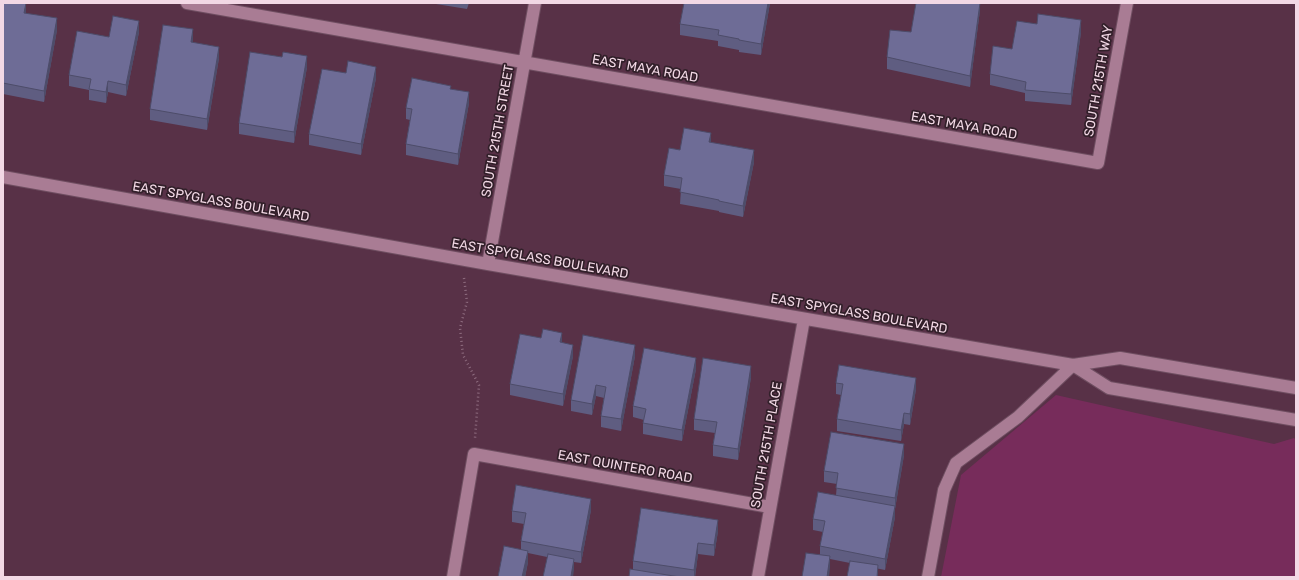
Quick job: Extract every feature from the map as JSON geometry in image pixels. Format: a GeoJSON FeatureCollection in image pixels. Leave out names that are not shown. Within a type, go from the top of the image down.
{"type":"FeatureCollection","features":[{"type":"Feature","properties":{"kind":"street","name":"EAST MAYA ROAD"},"geometry":{"type":"LineString","coordinates":[[188,3],[1098,164]]}},
{"type":"Feature","properties":{"kind":"street","name":"SOUTH 215TH STREET"},"geometry":{"type":"LineString","coordinates":[[488,264],[536,3]]}},
{"type":"Feature","properties":{"kind":"street","name":"SOUTH 215TH WAY"},"geometry":{"type":"LineString","coordinates":[[1098,164],[1127,3]]}},
{"type":"Feature","properties":{"kind":"street","name":"EAST SPYGLASS BOULEVARD"},"geometry":{"type":"LineString","coordinates":[[3,178],[488,264],[1073,365],[1120,358],[1296,388]]}},
{"type":"Feature","properties":{"kind":"street","name":"SOUTH 215TH PLACE"},"geometry":{"type":"LineString","coordinates":[[758,577],[804,319]]}},
{"type":"Feature","properties":{"kind":"street","name":"EAST SPYGLASS BOULEVARD"},"geometry":{"type":"LineString","coordinates":[[1073,365],[1109,388],[1296,420]]}},
{"type":"Feature","properties":{"kind":"street"},"geometry":{"type":"LineString","coordinates":[[928,577],[944,490],[956,463],[1018,417],[1073,365]]}},
{"type":"Feature","properties":{"kind":"street","name":"EAST QUINTERO ROAD"},"geometry":{"type":"LineString","coordinates":[[474,454],[770,507]]}},
{"type":"Feature","properties":{"kind":"street"},"geometry":{"type":"LineString","coordinates":[[453,577],[474,454]]}},
{"type":"Feature","properties":{"kind":"path"},"geometry":{"type":"LineString","coordinates":[[462,259],[467,302],[460,328],[463,356],[478,385],[474,454]]}},
{"type":"Feature","properties":{"kind":"shaded area"},"geometry":{"type":"Polygon","coordinates":[[[1056,395],[1274,444],[1294,438],[1296,440],[1296,577],[941,577],[961,475],[1056,395]]]}},
{"type":"Feature","properties":{"kind":"building"},"geometry":{"type":"Polygon","coordinates":[[[3,3],[26,3],[24,13],[57,18],[44,91],[3,83],[3,3]]]}},
{"type":"Feature","properties":{"kind":"building"},"geometry":{"type":"Polygon","coordinates":[[[684,3],[768,3],[761,44],[718,35],[719,30],[680,24],[684,3]]]}},
{"type":"Feature","properties":{"kind":"building"},"geometry":{"type":"Polygon","coordinates":[[[916,3],[980,3],[970,76],[887,57],[890,30],[911,32],[916,3]]]}},
{"type":"Feature","properties":{"kind":"building"},"geometry":{"type":"Polygon","coordinates":[[[1038,14],[1081,20],[1071,94],[1025,90],[1026,82],[990,74],[993,46],[1012,49],[1017,21],[1037,24],[1038,14]]]}},
{"type":"Feature","properties":{"kind":"building"},"geometry":{"type":"Polygon","coordinates":[[[113,16],[139,21],[126,85],[108,81],[106,92],[89,89],[91,79],[69,75],[77,31],[109,37],[113,16]]]}},
{"type":"Feature","properties":{"kind":"building"},"geometry":{"type":"Polygon","coordinates":[[[163,25],[193,29],[191,42],[219,47],[207,119],[150,109],[163,25]]]}},
{"type":"Feature","properties":{"kind":"building"},"geometry":{"type":"Polygon","coordinates":[[[250,52],[282,57],[283,52],[307,56],[294,132],[239,123],[250,52]]]}},
{"type":"Feature","properties":{"kind":"building"},"geometry":{"type":"Polygon","coordinates":[[[348,61],[376,67],[361,144],[309,134],[322,69],[346,73],[348,61]]]}},
{"type":"Feature","properties":{"kind":"building"},"geometry":{"type":"Polygon","coordinates":[[[412,78],[451,86],[450,89],[469,92],[458,154],[406,144],[412,109],[406,108],[412,78]]]}},
{"type":"Feature","properties":{"kind":"building"},"geometry":{"type":"Polygon","coordinates":[[[684,128],[711,133],[709,142],[754,150],[743,206],[680,192],[682,178],[664,175],[669,148],[680,150],[684,128]]]}},
{"type":"Feature","properties":{"kind":"building"},"geometry":{"type":"Polygon","coordinates":[[[543,329],[562,333],[560,342],[573,345],[563,394],[510,384],[520,334],[541,338],[543,329]]]}},
{"type":"Feature","properties":{"kind":"building"},"geometry":{"type":"Polygon","coordinates":[[[583,335],[635,345],[621,419],[601,416],[606,387],[596,385],[592,404],[571,400],[583,335]]]}},
{"type":"Feature","properties":{"kind":"building"},"geometry":{"type":"Polygon","coordinates":[[[644,348],[696,358],[682,430],[643,423],[646,409],[633,406],[644,348]]]}},
{"type":"Feature","properties":{"kind":"building"},"geometry":{"type":"Polygon","coordinates":[[[703,358],[751,366],[738,449],[713,445],[717,422],[694,419],[703,358]]]}},
{"type":"Feature","properties":{"kind":"building"},"geometry":{"type":"Polygon","coordinates":[[[839,365],[916,378],[910,414],[904,413],[901,430],[837,419],[843,384],[836,383],[839,365]]]}},
{"type":"Feature","properties":{"kind":"building"},"geometry":{"type":"Polygon","coordinates":[[[831,432],[904,444],[895,498],[836,488],[838,473],[824,471],[831,432]]]}},
{"type":"Feature","properties":{"kind":"building"},"geometry":{"type":"Polygon","coordinates":[[[516,485],[591,499],[581,552],[521,541],[526,513],[512,511],[516,485]]]}},
{"type":"Feature","properties":{"kind":"building"},"geometry":{"type":"Polygon","coordinates":[[[818,492],[895,506],[885,559],[820,546],[825,521],[813,519],[818,492]]]}},
{"type":"Feature","properties":{"kind":"building"},"geometry":{"type":"Polygon","coordinates":[[[641,508],[718,520],[714,545],[698,543],[694,570],[633,561],[641,508]]]}},
{"type":"Feature","properties":{"kind":"building"},"geometry":{"type":"Polygon","coordinates":[[[504,546],[528,551],[522,577],[498,577],[504,546]]]}},
{"type":"Feature","properties":{"kind":"building"},"geometry":{"type":"Polygon","coordinates":[[[806,553],[830,556],[827,577],[802,577],[806,553]]]}},
{"type":"Feature","properties":{"kind":"building"},"geometry":{"type":"Polygon","coordinates":[[[548,554],[574,559],[571,576],[574,577],[543,577],[548,554]]]}},
{"type":"Feature","properties":{"kind":"building"},"geometry":{"type":"Polygon","coordinates":[[[850,561],[878,565],[877,577],[847,577],[850,561]]]}},
{"type":"Feature","properties":{"kind":"building"},"geometry":{"type":"Polygon","coordinates":[[[630,569],[680,577],[629,577],[630,569]]]}}]}
